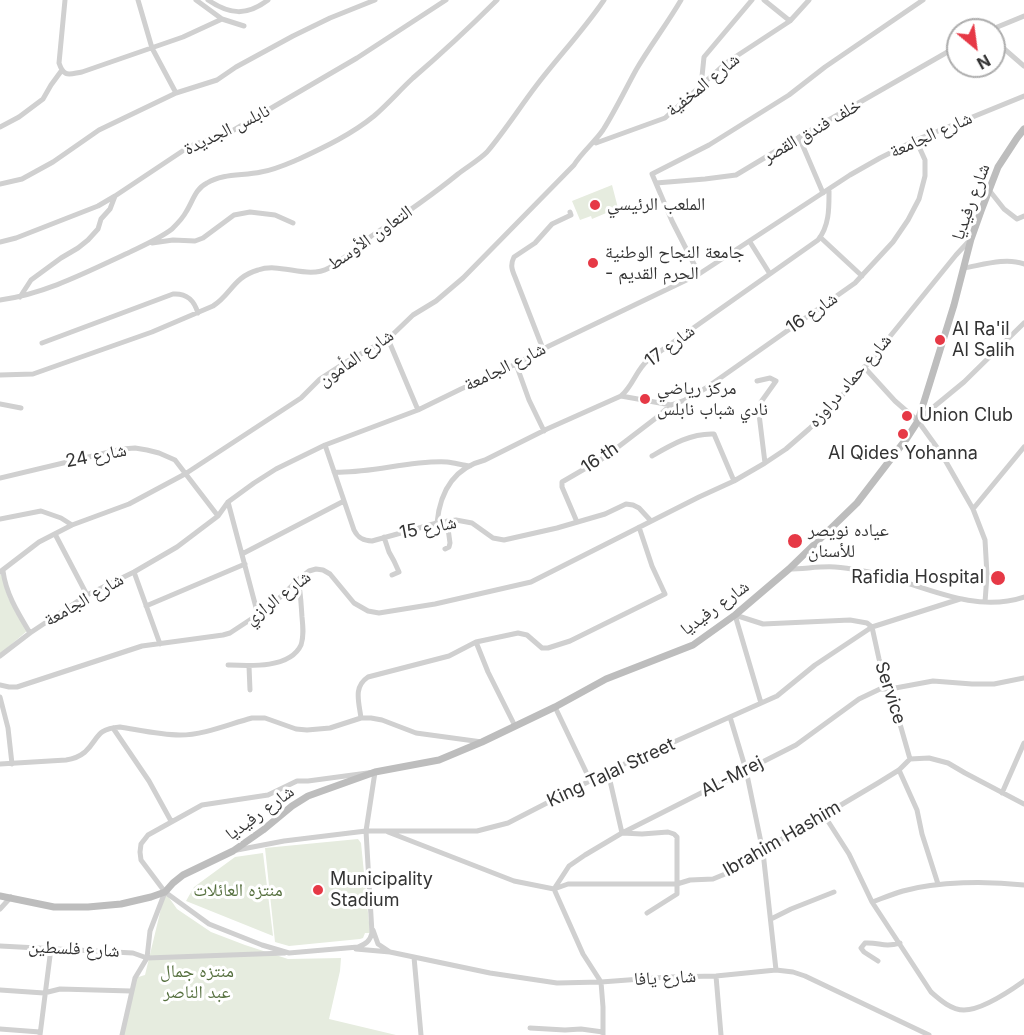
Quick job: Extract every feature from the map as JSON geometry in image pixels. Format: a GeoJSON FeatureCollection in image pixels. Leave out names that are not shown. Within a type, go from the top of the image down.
{"type":"FeatureCollection","features":[{"type":"Feature","properties":{"kind":"main road","name":"شارع رفيديا"},"geometry":{"type":"LineString","coordinates":[[165,892],[183,875],[233,851],[308,796],[375,772],[439,760],[482,742],[606,680],[693,645],[735,615],[789,569],[857,503],[918,421],[954,305],[971,239],[998,167],[1024,129]]}},
{"type":"Feature","properties":{"kind":"main road"},"geometry":{"type":"LineString","coordinates":[[0,896],[45,906],[88,907],[122,904],[165,892]]}},
{"type":"Feature","properties":{"kind":"street"},"geometry":{"type":"LineString","coordinates":[[64,0],[59,60],[62,70],[68,74],[82,72],[197,32],[222,19]]}},
{"type":"Feature","properties":{"kind":"street"},"geometry":{"type":"LineString","coordinates":[[138,0],[152,48],[176,93]]}},
{"type":"Feature","properties":{"kind":"street"},"geometry":{"type":"LineString","coordinates":[[196,0],[222,19],[244,26]]}},
{"type":"Feature","properties":{"kind":"street"},"geometry":{"type":"LineString","coordinates":[[208,0],[222,8],[238,12],[250,10],[264,1]]}},
{"type":"Feature","properties":{"kind":"street"},"geometry":{"type":"LineString","coordinates":[[0,184],[22,179],[53,162],[99,130],[176,93],[217,80],[293,36],[375,0]]}},
{"type":"Feature","properties":{"kind":"street","name":"نابلس الجديدة"},"geometry":{"type":"LineString","coordinates":[[0,242],[98,206],[190,146],[232,131],[357,58],[446,0]]}},
{"type":"Feature","properties":{"kind":"street"},"geometry":{"type":"LineString","coordinates":[[0,300],[20,297],[48,288],[122,256],[163,235],[178,223],[195,194],[210,181],[285,165],[356,129],[379,111],[497,0]]}},
{"type":"Feature","properties":{"kind":"street","name":"التعاون الأوسط"},"geometry":{"type":"LineString","coordinates":[[2,376],[33,374],[152,332],[198,313],[217,304],[236,282],[257,270],[275,267],[317,273],[332,267],[486,153],[604,0]]}},
{"type":"Feature","properties":{"kind":"street","name":"شارع المأمون"},"geometry":{"type":"LineString","coordinates":[[2,572],[39,542],[72,525],[129,504],[185,474],[301,398],[320,379],[388,339],[413,315],[443,295],[463,278],[574,165],[602,131],[681,0]]}},
{"type":"Feature","properties":{"kind":"street"},"geometry":{"type":"LineString","coordinates":[[701,86],[704,57],[752,0]]}},
{"type":"Feature","properties":{"kind":"street"},"geometry":{"type":"LineString","coordinates":[[764,0],[790,21]]}},
{"type":"Feature","properties":{"kind":"street","name":"شارع المخفية"},"geometry":{"type":"LineString","coordinates":[[585,151],[598,141],[665,118],[726,63],[790,21],[809,0]]}},
{"type":"Feature","properties":{"kind":"street"},"geometry":{"type":"LineString","coordinates":[[699,274],[672,221],[652,174],[708,145],[789,95],[923,0]]}},
{"type":"Feature","properties":{"kind":"street"},"geometry":{"type":"LineString","coordinates":[[1006,23],[1024,16]]}},
{"type":"Feature","properties":{"kind":"street"},"geometry":{"type":"LineString","coordinates":[[1006,50],[1024,66]]}},
{"type":"Feature","properties":{"kind":"street","name":"خلف فندق القصر"},"geometry":{"type":"LineString","coordinates":[[656,183],[705,180],[736,175],[946,53]]}},
{"type":"Feature","properties":{"kind":"street"},"geometry":{"type":"LineString","coordinates":[[0,127],[19,117],[43,99],[62,70]]}},
{"type":"Feature","properties":{"kind":"street","name":"شارع الجامعة"},"geometry":{"type":"LineString","coordinates":[[0,656],[87,595],[177,548],[218,516],[228,502],[276,469],[325,445],[418,410],[699,274],[870,164],[916,140],[1024,96]]}},
{"type":"Feature","properties":{"kind":"street"},"geometry":{"type":"LineString","coordinates":[[799,137],[823,193]]}},
{"type":"Feature","properties":{"kind":"street","name":"شارع 16"},"geometry":{"type":"LineString","coordinates":[[671,405],[701,391],[862,276],[893,242],[919,199],[925,177],[925,160],[916,140]]}},
{"type":"Feature","properties":{"kind":"street"},"geometry":{"type":"LineString","coordinates":[[829,189],[828,215],[820,237],[862,276]]}},
{"type":"Feature","properties":{"kind":"street"},"geometry":{"type":"LineString","coordinates":[[989,190],[1010,215],[1017,219],[1024,216]]}},
{"type":"Feature","properties":{"kind":"street"},"geometry":{"type":"LineString","coordinates":[[20,297],[31,280],[88,240],[98,229],[101,219],[110,209],[115,196]]}},
{"type":"Feature","properties":{"kind":"street"},"geometry":{"type":"LineString","coordinates":[[152,243],[173,240],[195,241],[203,238],[234,214],[250,212],[275,215],[293,223]]}},
{"type":"Feature","properties":{"kind":"street"},"geometry":{"type":"LineString","coordinates":[[543,348],[511,266],[516,256],[539,239],[552,224],[571,215],[570,212]]}},
{"type":"Feature","properties":{"kind":"street","name":"شارع 17"},"geometry":{"type":"LineString","coordinates":[[621,396],[648,360],[820,237]]}},
{"type":"Feature","properties":{"kind":"street","name":"شارع حماد دراوزه"},"geometry":{"type":"LineString","coordinates":[[639,526],[734,481],[786,449],[843,395],[971,239]]}},
{"type":"Feature","properties":{"kind":"street"},"geometry":{"type":"LineString","coordinates":[[750,242],[770,274]]}},
{"type":"Feature","properties":{"kind":"street"},"geometry":{"type":"LineString","coordinates":[[964,268],[999,261],[1024,264]]}},
{"type":"Feature","properties":{"kind":"street"},"geometry":{"type":"LineString","coordinates":[[42,343],[173,294],[190,298],[198,313]]}},
{"type":"Feature","properties":{"kind":"street"},"geometry":{"type":"LineString","coordinates":[[918,421],[964,382],[1024,323]]}},
{"type":"Feature","properties":{"kind":"street"},"geometry":{"type":"LineString","coordinates":[[388,339],[418,410]]}},
{"type":"Feature","properties":{"kind":"street"},"geometry":{"type":"LineString","coordinates":[[516,364],[529,400],[544,431]]}},
{"type":"Feature","properties":{"kind":"street"},"geometry":{"type":"LineString","coordinates":[[864,367],[895,401],[918,421],[974,509],[985,540],[987,575],[985,602]]}},
{"type":"Feature","properties":{"kind":"street"},"geometry":{"type":"LineString","coordinates":[[756,381],[770,378],[776,381],[760,402],[759,414],[765,463]]}},
{"type":"Feature","properties":{"kind":"street"},"geometry":{"type":"LineString","coordinates":[[437,523],[439,506],[445,491],[453,478],[470,466],[621,396],[671,405]]}},
{"type":"Feature","properties":{"kind":"street"},"geometry":{"type":"LineString","coordinates":[[0,404],[21,408]]}},
{"type":"Feature","properties":{"kind":"street","name":"16 th"},"geometry":{"type":"LineString","coordinates":[[577,522],[562,482],[605,457],[671,405]]}},
{"type":"Feature","properties":{"kind":"street"},"geometry":{"type":"LineString","coordinates":[[652,456],[676,443],[704,434],[714,435],[734,481]]}},
{"type":"Feature","properties":{"kind":"street","name":"شارع 15"},"geometry":{"type":"LineString","coordinates":[[325,445],[354,530],[359,537],[366,540],[372,541],[456,520],[476,525],[489,536],[500,540],[557,528],[605,514],[626,504],[639,508],[651,521]]}},
{"type":"Feature","properties":{"kind":"street"},"geometry":{"type":"LineString","coordinates":[[974,509],[1024,447]]}},
{"type":"Feature","properties":{"kind":"street","name":"شارع 24"},"geometry":{"type":"LineString","coordinates":[[0,478],[122,449],[135,448],[159,453],[175,460],[218,516]]}},
{"type":"Feature","properties":{"kind":"street"},"geometry":{"type":"LineString","coordinates":[[334,472],[347,473],[446,462],[470,466]]}},
{"type":"Feature","properties":{"kind":"street"},"geometry":{"type":"LineString","coordinates":[[242,554],[344,501]]}},
{"type":"Feature","properties":{"kind":"street"},"geometry":{"type":"LineString","coordinates":[[228,502],[258,615]]}},
{"type":"Feature","properties":{"kind":"street"},"geometry":{"type":"LineString","coordinates":[[0,519],[41,511],[61,518],[72,525]]}},
{"type":"Feature","properties":{"kind":"street"},"geometry":{"type":"LineString","coordinates":[[445,549],[450,543],[447,521]]}},
{"type":"Feature","properties":{"kind":"street"},"geometry":{"type":"LineString","coordinates":[[361,718],[358,690],[360,683],[365,679],[449,656],[476,642],[500,636],[521,633],[527,635],[539,647],[548,648],[570,641],[665,594],[652,566],[639,526]]}},
{"type":"Feature","properties":{"kind":"street","name":"شارع الرازي"},"geometry":{"type":"LineString","coordinates":[[0,687],[17,687],[142,646],[226,634],[271,606],[298,580],[309,571],[316,569],[330,574],[354,603],[362,608],[373,613],[389,612],[531,582],[639,526]]}},
{"type":"Feature","properties":{"kind":"street"},"geometry":{"type":"LineString","coordinates":[[55,534],[87,595]]}},
{"type":"Feature","properties":{"kind":"street"},"geometry":{"type":"LineString","coordinates":[[384,537],[399,572],[392,575]]}},
{"type":"Feature","properties":{"kind":"street"},"geometry":{"type":"LineString","coordinates":[[146,606],[245,564]]}},
{"type":"Feature","properties":{"kind":"street"},"geometry":{"type":"LineString","coordinates":[[789,569],[836,567],[884,576],[960,599],[985,602],[1010,602],[1024,597]]}},
{"type":"Feature","properties":{"kind":"street"},"geometry":{"type":"LineString","coordinates":[[2,572],[15,609],[30,633]]}},
{"type":"Feature","properties":{"kind":"street"},"geometry":{"type":"LineString","coordinates":[[134,572],[160,644]]}},
{"type":"Feature","properties":{"kind":"street"},"geometry":{"type":"LineString","coordinates":[[228,665],[270,664],[289,657],[297,651],[301,645],[303,633],[302,601],[298,580]]}},
{"type":"Feature","properties":{"kind":"street","name":"King Talal Street"},"geometry":{"type":"LineString","coordinates":[[233,851],[284,841],[366,831],[477,831],[508,824],[590,780],[777,696],[816,665],[872,627],[960,599]]}},
{"type":"Feature","properties":{"kind":"street"},"geometry":{"type":"LineString","coordinates":[[735,615],[763,624],[850,620],[867,623],[872,627]]}},
{"type":"Feature","properties":{"kind":"street"},"geometry":{"type":"LineString","coordinates":[[735,615],[761,703]]}},
{"type":"Feature","properties":{"kind":"street","name":"Service"},"geometry":{"type":"LineString","coordinates":[[872,627],[879,660],[890,689],[910,759]]}},
{"type":"Feature","properties":{"kind":"street"},"geometry":{"type":"LineString","coordinates":[[476,642],[515,726]]}},
{"type":"Feature","properties":{"kind":"street"},"geometry":{"type":"LineString","coordinates":[[249,666],[250,690]]}},
{"type":"Feature","properties":{"kind":"street","name":"AL-Mrej"},"geometry":{"type":"LineString","coordinates":[[554,889],[569,866],[585,855],[622,833],[796,745],[859,699],[880,689],[933,681],[994,684],[1024,678]]}},
{"type":"Feature","properties":{"kind":"street"},"geometry":{"type":"LineString","coordinates":[[0,697],[8,728],[12,764]]}},
{"type":"Feature","properties":{"kind":"street"},"geometry":{"type":"LineString","coordinates":[[555,706],[590,780]]}},
{"type":"Feature","properties":{"kind":"street"},"geometry":{"type":"LineString","coordinates":[[730,717],[746,770],[763,852],[776,970]]}},
{"type":"Feature","properties":{"kind":"street"},"geometry":{"type":"LineString","coordinates":[[0,764],[75,758],[87,750],[98,735],[112,728],[120,727],[181,735],[252,718],[265,718],[296,729],[307,730],[330,728],[361,718],[376,719],[416,733],[482,742]]}},
{"type":"Feature","properties":{"kind":"street"},"geometry":{"type":"LineString","coordinates":[[112,728],[149,781],[171,821]]}},
{"type":"Feature","properties":{"kind":"street"},"geometry":{"type":"LineString","coordinates":[[1002,793],[1024,743]]}},
{"type":"Feature","properties":{"kind":"street"},"geometry":{"type":"LineString","coordinates":[[910,759],[929,758],[948,763],[1024,804]]}},
{"type":"Feature","properties":{"kind":"street","name":"Ibrahim Hashim"},"geometry":{"type":"LineString","coordinates":[[384,831],[514,880],[554,889],[568,884],[677,884],[690,880],[713,879],[742,867],[796,829],[899,770],[910,759]]}},
{"type":"Feature","properties":{"kind":"street"},"geometry":{"type":"LineString","coordinates":[[899,770],[917,810],[938,884]]}},
{"type":"Feature","properties":{"kind":"street"},"geometry":{"type":"LineString","coordinates":[[373,930],[371,938],[363,945],[343,948],[289,953],[262,945],[209,924],[165,892],[143,864],[140,848],[148,834],[202,805],[268,795],[297,781],[375,772],[366,831],[373,930],[378,944],[390,952]]}},
{"type":"Feature","properties":{"kind":"street"},"geometry":{"type":"LineString","coordinates":[[608,772],[622,833],[668,832],[676,837],[677,894],[647,913]]}},
{"type":"Feature","properties":{"kind":"street"},"geometry":{"type":"LineString","coordinates":[[824,815],[849,854],[872,902],[930,992],[954,1008],[963,1010],[982,1005],[1024,981]]}},
{"type":"Feature","properties":{"kind":"street"},"geometry":{"type":"LineString","coordinates":[[872,902],[903,891],[938,884],[1008,883],[1024,885]]}},
{"type":"Feature","properties":{"kind":"street"},"geometry":{"type":"LineString","coordinates":[[530,1028],[581,1029],[603,1034],[601,982],[583,954],[554,889]]}},
{"type":"Feature","properties":{"kind":"street"},"geometry":{"type":"LineString","coordinates":[[122,1035],[131,991],[135,978],[147,958],[150,931],[165,892]]}},
{"type":"Feature","properties":{"kind":"street"},"geometry":{"type":"LineString","coordinates":[[771,919],[834,892]]}},
{"type":"Feature","properties":{"kind":"street"},"geometry":{"type":"LineString","coordinates":[[0,909],[10,897]]}},
{"type":"Feature","properties":{"kind":"street"},"geometry":{"type":"LineString","coordinates":[[878,961],[861,948],[865,944],[872,943],[890,946],[900,943]]}},
{"type":"Feature","properties":{"kind":"street","name":"شارع فلسطين"},"geometry":{"type":"LineString","coordinates":[[0,946],[133,953],[147,958],[289,953]]}},
{"type":"Feature","properties":{"kind":"street"},"geometry":{"type":"LineString","coordinates":[[0,1029],[40,1033],[51,948]]}},
{"type":"Feature","properties":{"kind":"street","name":"شارع يافا"},"geometry":{"type":"LineString","coordinates":[[343,948],[390,952],[490,973],[557,983],[716,976],[776,970],[793,972],[929,1035]]}},
{"type":"Feature","properties":{"kind":"street"},"geometry":{"type":"LineString","coordinates":[[414,957],[421,1035]]}},
{"type":"Feature","properties":{"kind":"street"},"geometry":{"type":"LineString","coordinates":[[716,976],[721,1035]]}},
{"type":"Feature","properties":{"kind":"street"},"geometry":{"type":"LineString","coordinates":[[0,990],[44,993],[60,988],[131,991]]}},
{"type":"Feature","properties":{"kind":"street"},"geometry":{"type":"LineString","coordinates":[[910,1035],[913,1027]]}},
{"type":"Feature","properties":{"kind":"green space","name":"الملعب الرئيسي"},"geometry":{"type":"Polygon","coordinates":[[[612,185],[618,208],[592,219],[591,216],[580,220],[572,201],[612,185]]]}},
{"type":"Feature","properties":{"kind":"green space"},"geometry":{"type":"Polygon","coordinates":[[[0,575],[2,575],[12,604],[27,631],[0,654],[0,575]]]}},
{"type":"Feature","properties":{"kind":"green space","name":"Municipality Stadium"},"geometry":{"type":"Polygon","coordinates":[[[358,839],[361,843],[370,933],[365,933],[360,939],[289,946],[275,942],[265,848],[358,839]]]}},
{"type":"Feature","properties":{"kind":"green space","name":"منتزه العائلات"},"geometry":{"type":"Polygon","coordinates":[[[263,853],[273,936],[186,901],[194,887],[235,857],[263,853]]]}},
{"type":"Feature","properties":{"kind":"green space","name":"منتزه جمال عبد الناصر"},"geometry":{"type":"Polygon","coordinates":[[[165,892],[177,909],[211,932],[245,945],[288,959],[341,958],[329,1019],[396,1035],[122,1035],[135,978],[145,975],[165,892]]]}},
{"type":"Feature","properties":{"kind":"place","name":"الملعب الرئيسي"},"geometry":{"type":"Point","coordinates":[595,205]}},
{"type":"Feature","properties":{"kind":"place","name":"جامعة النجاح الوطنية - الحرم القديم"},"geometry":{"type":"Point","coordinates":[593,263]}},
{"type":"Feature","properties":{"kind":"place","name":"Al Ra'il Al Salih"},"geometry":{"type":"Point","coordinates":[940,340]}},
{"type":"Feature","properties":{"kind":"place","name":"مركز رياضي نادي شباب نابلس"},"geometry":{"type":"Point","coordinates":[645,399]}},
{"type":"Feature","properties":{"kind":"place","name":"Union Club"},"geometry":{"type":"Point","coordinates":[907,416]}},
{"type":"Feature","properties":{"kind":"place","name":"Al Qides Yohanna"},"geometry":{"type":"Point","coordinates":[903,434]}},
{"type":"Feature","properties":{"kind":"place","name":"عياده نويصر للأسنان"},"geometry":{"type":"Point","coordinates":[795,541]}},
{"type":"Feature","properties":{"kind":"place","name":"Rafidia Hospital"},"geometry":{"type":"Point","coordinates":[998,578]}},
{"type":"Feature","properties":{"kind":"place","name":"Municipality Stadium"},"geometry":{"type":"Point","coordinates":[318,890]}}]}
